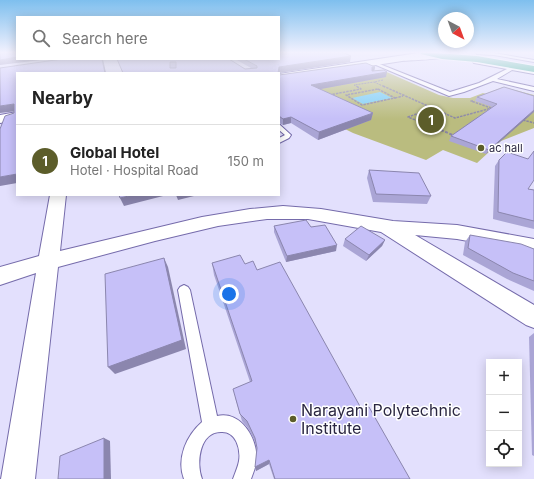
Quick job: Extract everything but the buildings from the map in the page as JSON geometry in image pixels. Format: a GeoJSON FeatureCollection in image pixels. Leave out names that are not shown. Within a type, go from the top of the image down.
{"type":"FeatureCollection","features":[{"type":"Feature","properties":{"kind":"street"},"geometry":{"type":"LineString","coordinates":[[280,77],[295,74]]}},
{"type":"Feature","properties":{"kind":"street"},"geometry":{"type":"LineString","coordinates":[[0,119],[16,116]]}},
{"type":"Feature","properties":{"kind":"street"},"geometry":{"type":"LineString","coordinates":[[18,479],[58,196]]}},
{"type":"Feature","properties":{"kind":"street"},"geometry":{"type":"LineString","coordinates":[[0,276],[50,260],[219,218],[256,213],[284,212],[318,214],[385,226],[456,232],[534,246]]}},
{"type":"Feature","properties":{"kind":"street"},"geometry":{"type":"LineString","coordinates":[[385,226],[534,318]]}},
{"type":"Feature","properties":{"kind":"lane"},"geometry":{"type":"LineString","coordinates":[[399,74],[449,94],[458,93],[500,74]]}},
{"type":"Feature","properties":{"kind":"lane"},"geometry":{"type":"LineString","coordinates":[[492,79],[534,89]]}},
{"type":"Feature","properties":{"kind":"lane"},"geometry":{"type":"LineString","coordinates":[[280,127],[288,135],[280,140]]}},
{"type":"Feature","properties":{"kind":"lane"},"geometry":{"type":"LineString","coordinates":[[184,290],[211,426]]}},
{"type":"Feature","properties":{"kind":"lane"},"geometry":{"type":"LineString","coordinates":[[190,478],[190,465],[194,444],[199,436],[211,426],[223,423],[231,425],[239,430],[248,447],[246,470],[242,479]]}},
{"type":"Feature","properties":{"kind":"path"},"geometry":{"type":"LineString","coordinates":[[323,96],[361,89],[354,85],[374,82]]}},
{"type":"Feature","properties":{"kind":"path"},"geometry":{"type":"LineString","coordinates":[[396,98],[378,89],[346,95],[362,105],[396,98],[403,96]]}},
{"type":"Feature","properties":{"kind":"path"},"geometry":{"type":"LineString","coordinates":[[478,98],[471,101],[491,108],[496,106]]}},
{"type":"Feature","properties":{"kind":"path"},"geometry":{"type":"LineString","coordinates":[[434,108],[408,117],[455,136]]}},
{"type":"Feature","properties":{"kind":"green space"},"geometry":{"type":"Polygon","coordinates":[[[345,74],[392,74],[439,95],[453,98],[470,98],[483,93],[486,94],[503,87],[534,95],[534,128],[501,141],[477,163],[443,150],[426,160],[353,133],[317,115],[280,82],[345,74]]]}},
{"type":"Feature","properties":{"kind":"water"},"geometry":{"type":"Polygon","coordinates":[[[380,92],[392,98],[363,104],[352,98],[380,92]]]}},
{"type":"Feature","properties":{"kind":"place","name":"Global Hotel"},"geometry":{"type":"Point","coordinates":[431,120]}},
{"type":"Feature","properties":{"kind":"place","name":"ac hall"},"geometry":{"type":"Point","coordinates":[481,148]}},
{"type":"Feature","properties":{"kind":"place","name":"Narayani Polytechnic Institute"},"geometry":{"type":"Point","coordinates":[293,419]}}]}
